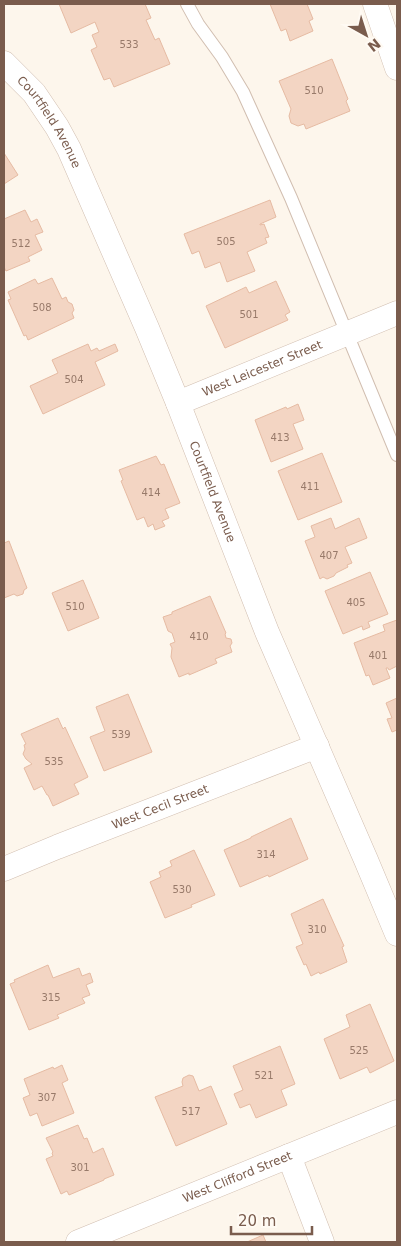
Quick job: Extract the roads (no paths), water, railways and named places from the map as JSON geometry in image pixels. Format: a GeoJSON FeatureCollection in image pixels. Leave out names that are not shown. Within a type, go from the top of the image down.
{"type":"FeatureCollection","features":[{"type":"Feature","properties":{"kind":"street"},"geometry":{"type":"LineString","coordinates":[[375,4],[397,68]]}},
{"type":"Feature","properties":{"kind":"street","name":"Courtfield Avenue"},"geometry":{"type":"LineString","coordinates":[[4,62],[34,93],[69,149],[178,403],[267,632],[397,934]]}},
{"type":"Feature","properties":{"kind":"street","name":"West Leicester Street"},"geometry":{"type":"LineString","coordinates":[[178,403],[397,313]]}},
{"type":"Feature","properties":{"kind":"street","name":"West Cecil Street"},"geometry":{"type":"LineString","coordinates":[[4,869],[317,746]]}},
{"type":"Feature","properties":{"kind":"street","name":"West Clifford Street"},"geometry":{"type":"LineString","coordinates":[[78,1242],[397,1112]]}},
{"type":"Feature","properties":{"kind":"street"},"geometry":{"type":"LineString","coordinates":[[289,1156],[322,1242]]}},
{"type":"Feature","properties":{"kind":"lane"},"geometry":{"type":"LineString","coordinates":[[187,4],[198,24],[244,92],[291,198],[397,455]]}}]}
